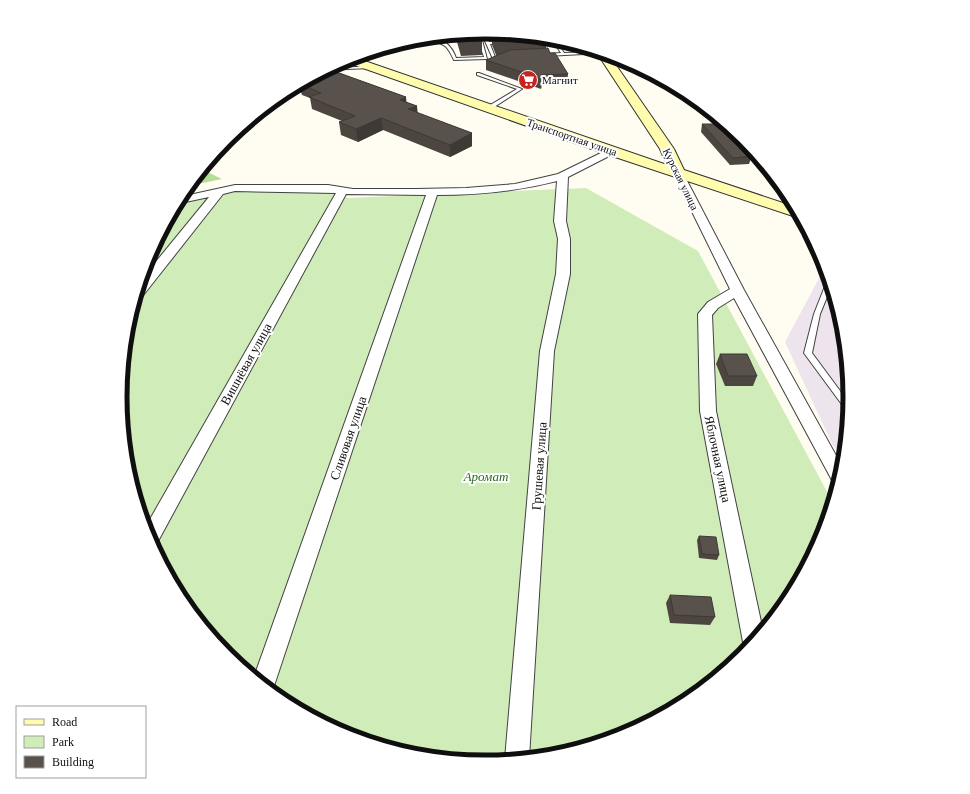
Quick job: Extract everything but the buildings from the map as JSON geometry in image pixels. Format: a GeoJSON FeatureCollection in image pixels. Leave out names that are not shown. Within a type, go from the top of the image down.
{"type":"FeatureCollection","features":[{"type":"Feature","properties":{"kind":"main road","name":"Курская улица"},"geometry":{"type":"LineString","coordinates":[[606,60],[667,149],[678,173]]}},
{"type":"Feature","properties":{"kind":"main road","name":"Транспортная улица"},"geometry":{"type":"LineString","coordinates":[[357,63],[611,151],[790,210]]}},
{"type":"Feature","properties":{"kind":"street"},"geometry":{"type":"LineString","coordinates":[[186,199],[235,188],[328,188],[353,192],[433,191],[511,187],[562,175],[592,162],[611,151]]}},
{"type":"Feature","properties":{"kind":"street","name":"Курская улица"},"geometry":{"type":"LineString","coordinates":[[678,173],[737,290],[835,470]]}},
{"type":"Feature","properties":{"kind":"street","name":"Грушевая улица"},"geometry":{"type":"LineString","coordinates":[[517,753],[547,351],[563,274],[564,239],[560,221],[562,175]]}},
{"type":"Feature","properties":{"kind":"street","name":"Вишнёвая улица"},"geometry":{"type":"LineString","coordinates":[[153,532],[343,190]]}},
{"type":"Feature","properties":{"kind":"street"},"geometry":{"type":"LineString","coordinates":[[146,282],[220,191]]}},
{"type":"Feature","properties":{"kind":"street","name":"Сливовая улица"},"geometry":{"type":"LineString","coordinates":[[265,679],[433,191]]}},
{"type":"Feature","properties":{"kind":"street","name":"Яблочная улица"},"geometry":{"type":"LineString","coordinates":[[737,290],[713,305],[705,314],[708,411],[753,635]]}},
{"type":"Feature","properties":{"kind":"lane"},"geometry":{"type":"LineString","coordinates":[[443,42],[451,47],[455,59],[486,58],[479,39]]}},
{"type":"Feature","properties":{"kind":"lane"},"geometry":{"type":"LineString","coordinates":[[486,39],[494,58],[509,57]]}},
{"type":"Feature","properties":{"kind":"lane"},"geometry":{"type":"LineString","coordinates":[[488,43],[510,42]]}},
{"type":"Feature","properties":{"kind":"lane"},"geometry":{"type":"LineString","coordinates":[[559,47],[563,54]]}},
{"type":"Feature","properties":{"kind":"lane"},"geometry":{"type":"LineString","coordinates":[[540,56],[586,53]]}},
{"type":"Feature","properties":{"kind":"lane"},"geometry":{"type":"LineString","coordinates":[[342,69],[369,67]]}},
{"type":"Feature","properties":{"kind":"lane"},"geometry":{"type":"LineString","coordinates":[[478,74],[520,89],[489,108]]}},
{"type":"Feature","properties":{"kind":"lane"},"geometry":{"type":"LineString","coordinates":[[827,290],[817,314],[808,353],[843,400]]}},
{"type":"Feature","properties":{"kind":"shaded area"},"geometry":{"type":"Polygon","coordinates":[[[821,274],[831,304],[840,350],[843,397],[839,450],[833,446],[785,342],[821,274]]]}},
{"type":"Feature","properties":{"kind":"green space"},"geometry":{"type":"Polygon","coordinates":[[[207,172],[222,179],[197,184],[207,172]]]}},
{"type":"Feature","properties":{"kind":"green space","name":"Аромат"},"geometry":{"type":"Polygon","coordinates":[[[586,188],[698,251],[829,496],[816,534],[783,596],[754,633],[738,650],[703,681],[684,695],[622,728],[578,743],[555,748],[532,752],[485,755],[438,752],[415,748],[392,743],[348,728],[286,695],[249,666],[232,650],[201,615],[187,596],[154,534],[139,490],[130,444],[127,397],[130,350],[139,304],[154,260],[184,202],[234,192],[326,191],[348,198],[586,188]]]}},
{"type":"Feature","properties":{"kind":"place","name":"Магнит"},"geometry":{"type":"Point","coordinates":[528,80]}}]}
